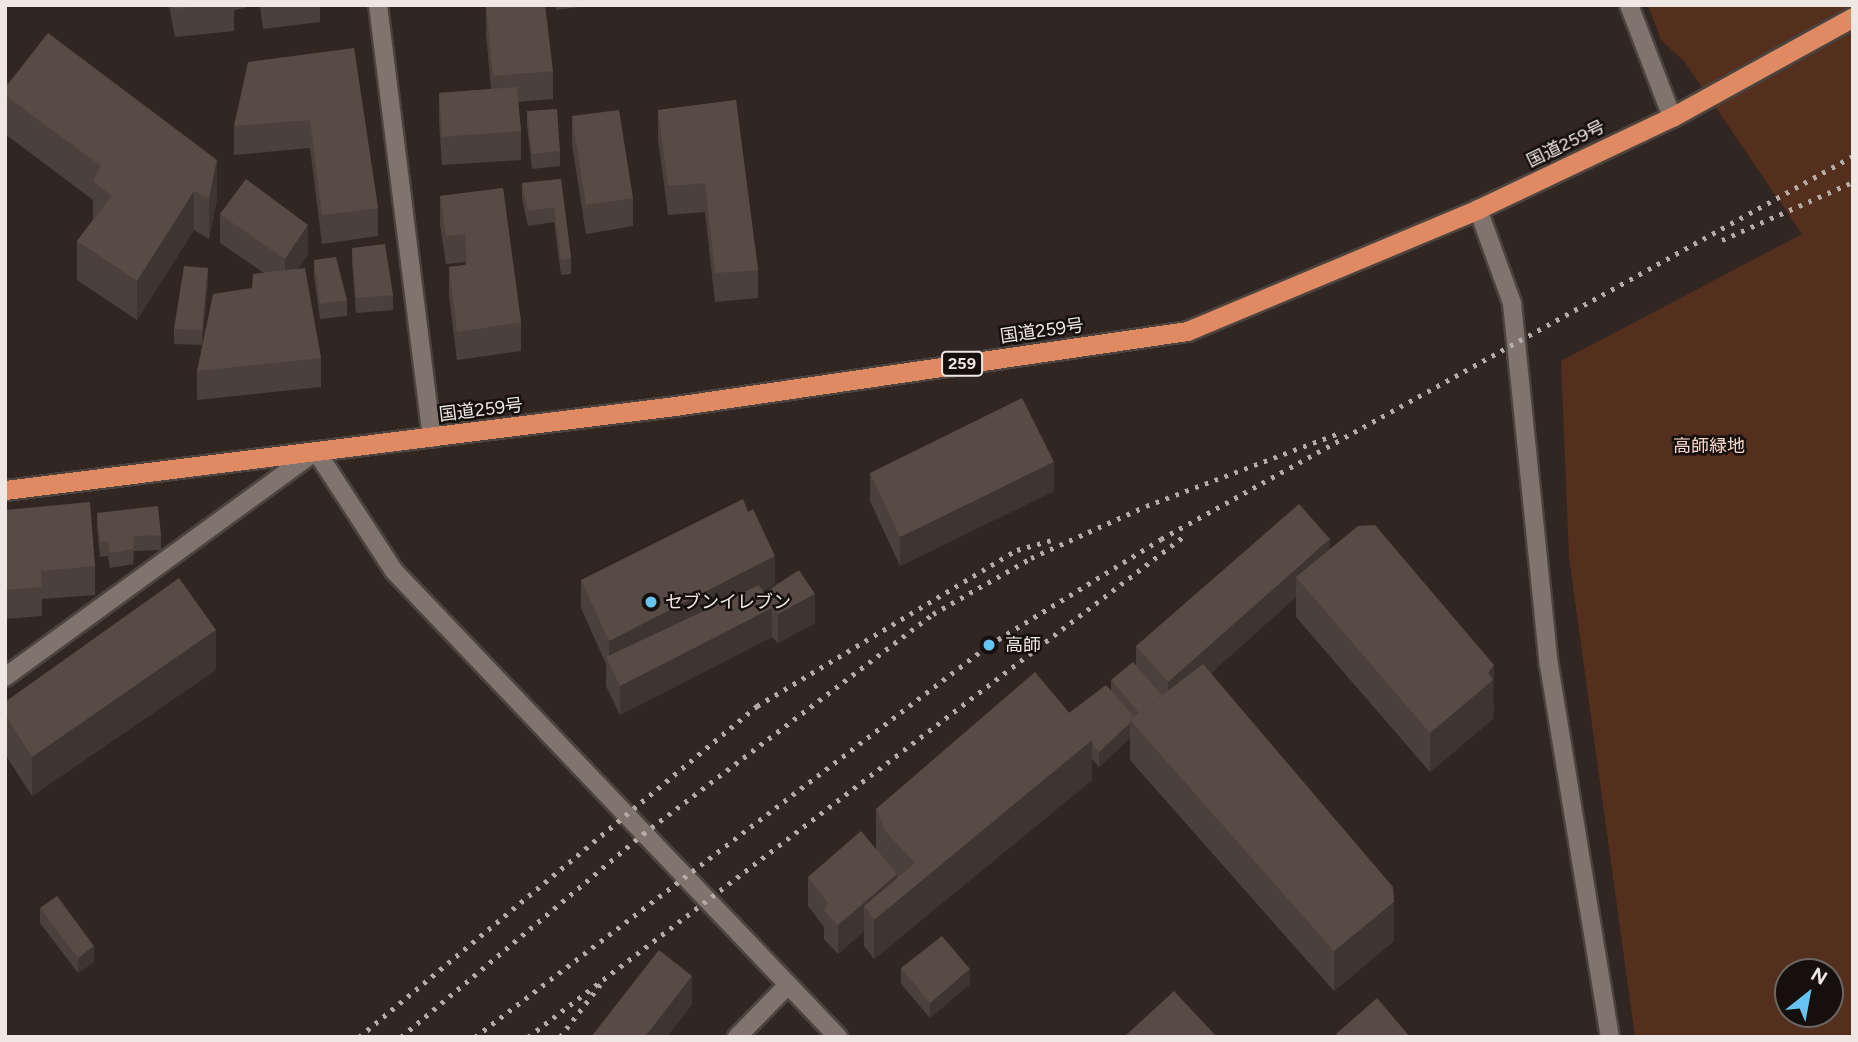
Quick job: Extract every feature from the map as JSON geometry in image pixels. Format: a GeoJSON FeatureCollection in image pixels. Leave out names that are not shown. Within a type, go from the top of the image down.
{"type":"FeatureCollection","features":[{"type":"Feature","properties":{"kind":"highway","name":"国道259号"},"geometry":{"type":"LineString","coordinates":[[5,490],[432,438],[1187,331],[1478,209],[1672,117],[1853,17]]}},
{"type":"Feature","properties":{"kind":"street"},"geometry":{"type":"LineString","coordinates":[[378,5],[432,438]]}},
{"type":"Feature","properties":{"kind":"street"},"geometry":{"type":"LineString","coordinates":[[1629,5],[1672,117]]}},
{"type":"Feature","properties":{"kind":"street"},"geometry":{"type":"LineString","coordinates":[[1478,209],[1512,303],[1549,665],[1610,1037]]}},
{"type":"Feature","properties":{"kind":"street"},"geometry":{"type":"LineString","coordinates":[[5,677],[316,451],[394,570],[838,1037]]}},
{"type":"Feature","properties":{"kind":"street"},"geometry":{"type":"LineString","coordinates":[[737,1037],[788,985]]}},
{"type":"Feature","properties":{"kind":"green space","name":"高師緑地"},"geometry":{"type":"Polygon","coordinates":[[[1648,5],[1853,5],[1853,1037],[1635,1037],[1569,557],[1561,361],[1802,234],[1684,61],[1661,40],[1648,5]]]}},
{"type":"Feature","properties":{"kind":"building"},"geometry":{"type":"Polygon","coordinates":[[[174,5],[205,5],[175,9],[174,5]]]}},
{"type":"Feature","properties":{"kind":"building"},"geometry":{"type":"Polygon","coordinates":[[[486,5],[545,5],[553,71],[493,76],[486,5]]]}},
{"type":"Feature","properties":{"kind":"building"},"geometry":{"type":"Polygon","coordinates":[[[48,33],[217,160],[209,199],[194,191],[137,281],[77,241],[112,196],[93,181],[101,166],[5,95],[5,82],[8,84],[48,33]]]}},
{"type":"Feature","properties":{"kind":"building"},"geometry":{"type":"Polygon","coordinates":[[[354,48],[378,208],[322,215],[310,120],[234,126],[248,62],[354,48]]]}},
{"type":"Feature","properties":{"kind":"building"},"geometry":{"type":"Polygon","coordinates":[[[517,87],[521,131],[442,137],[439,93],[517,87]]]}},
{"type":"Feature","properties":{"kind":"building"},"geometry":{"type":"Polygon","coordinates":[[[736,100],[758,270],[715,273],[705,183],[668,186],[658,110],[736,100]]]}},
{"type":"Feature","properties":{"kind":"building"},"geometry":{"type":"Polygon","coordinates":[[[557,109],[560,151],[532,154],[527,111],[557,109]]]}},
{"type":"Feature","properties":{"kind":"building"},"geometry":{"type":"Polygon","coordinates":[[[619,110],[633,198],[586,205],[572,116],[619,110]]]}},
{"type":"Feature","properties":{"kind":"building"},"geometry":{"type":"Polygon","coordinates":[[[246,179],[308,225],[285,259],[220,214],[246,179]]]}},
{"type":"Feature","properties":{"kind":"building"},"geometry":{"type":"Polygon","coordinates":[[[561,179],[571,258],[561,260],[554,207],[528,211],[522,183],[561,179]]]}},
{"type":"Feature","properties":{"kind":"building"},"geometry":{"type":"Polygon","coordinates":[[[503,188],[521,322],[457,332],[449,267],[467,265],[465,234],[446,236],[440,196],[503,188]]]}},
{"type":"Feature","properties":{"kind":"building"},"geometry":{"type":"Polygon","coordinates":[[[385,244],[393,295],[356,298],[352,248],[385,244]]]}},
{"type":"Feature","properties":{"kind":"building"},"geometry":{"type":"Polygon","coordinates":[[[336,257],[347,300],[320,304],[314,260],[336,257]]]}},
{"type":"Feature","properties":{"kind":"building"},"geometry":{"type":"Polygon","coordinates":[[[184,266],[208,268],[202,330],[174,329],[184,266]]]}},
{"type":"Feature","properties":{"kind":"building"},"geometry":{"type":"Polygon","coordinates":[[[305,268],[321,358],[197,371],[213,294],[252,288],[253,274],[305,268]]]}},
{"type":"Feature","properties":{"kind":"building"},"geometry":{"type":"Polygon","coordinates":[[[1022,398],[1054,462],[900,537],[870,473],[1022,398]]]}},
{"type":"Feature","properties":{"kind":"building"},"geometry":{"type":"Polygon","coordinates":[[[743,499],[748,512],[753,509],[775,556],[609,641],[581,580],[743,499]]]}},
{"type":"Feature","properties":{"kind":"building"},"geometry":{"type":"Polygon","coordinates":[[[90,502],[95,566],[41,571],[42,587],[5,590],[5,510],[90,502]]]}},
{"type":"Feature","properties":{"kind":"building"},"geometry":{"type":"Polygon","coordinates":[[[1299,504],[1330,539],[1168,682],[1136,646],[1299,504]]]}},
{"type":"Feature","properties":{"kind":"building"},"geometry":{"type":"Polygon","coordinates":[[[158,506],[161,535],[134,536],[133,549],[110,553],[108,541],[100,542],[97,513],[158,506]]]}},
{"type":"Feature","properties":{"kind":"building"},"geometry":{"type":"Polygon","coordinates":[[[1375,525],[1494,665],[1488,673],[1493,680],[1430,733],[1296,577],[1358,526],[1375,525]]]}},
{"type":"Feature","properties":{"kind":"building"},"geometry":{"type":"Polygon","coordinates":[[[799,570],[815,594],[778,614],[772,608],[620,686],[606,657],[759,585],[764,593],[799,570]]]}},
{"type":"Feature","properties":{"kind":"building"},"geometry":{"type":"Polygon","coordinates":[[[179,578],[216,630],[32,757],[5,714],[5,702],[179,578]]]}},
{"type":"Feature","properties":{"kind":"building"},"geometry":{"type":"Polygon","coordinates":[[[1133,662],[1162,695],[1139,713],[1111,680],[1133,662]]]}},
{"type":"Feature","properties":{"kind":"building"},"geometry":{"type":"Polygon","coordinates":[[[1203,664],[1393,887],[1394,902],[1334,951],[1130,720],[1203,664]]]}},
{"type":"Feature","properties":{"kind":"building"},"geometry":{"type":"Polygon","coordinates":[[[1035,672],[1092,740],[874,920],[864,906],[915,863],[886,832],[876,809],[1035,672]]]}},
{"type":"Feature","properties":{"kind":"building"},"geometry":{"type":"Polygon","coordinates":[[[1106,685],[1134,717],[1099,752],[1069,713],[1106,685]]]}},
{"type":"Feature","properties":{"kind":"building"},"geometry":{"type":"Polygon","coordinates":[[[861,831],[897,874],[838,925],[824,910],[828,903],[808,877],[861,831]]]}},
{"type":"Feature","properties":{"kind":"building"},"geometry":{"type":"Polygon","coordinates":[[[57,896],[94,946],[78,958],[40,908],[57,896]]]}},
{"type":"Feature","properties":{"kind":"building"},"geometry":{"type":"Polygon","coordinates":[[[942,936],[970,969],[930,1003],[901,968],[942,936]]]}},
{"type":"Feature","properties":{"kind":"building"},"geometry":{"type":"Polygon","coordinates":[[[659,950],[692,976],[645,1037],[591,1037],[659,950]]]}},
{"type":"Feature","properties":{"kind":"building"},"geometry":{"type":"Polygon","coordinates":[[[1174,991],[1217,1037],[1124,1037],[1174,991]]]}},
{"type":"Feature","properties":{"kind":"building"},"geometry":{"type":"Polygon","coordinates":[[[1377,998],[1410,1037],[1339,1037],[1336,1034],[1377,998]]]}},
{"type":"Feature","properties":{"kind":"railway"},"geometry":{"type":"LineString","coordinates":[[475,1037],[989,645],[1161,539],[1853,156]]}},
{"type":"Feature","properties":{"kind":"railway"},"geometry":{"type":"LineString","coordinates":[[1722,240],[1853,182]]}},
{"type":"Feature","properties":{"kind":"railway"},"geometry":{"type":"LineString","coordinates":[[401,1037],[643,834],[933,614],[1031,558],[1146,506],[1342,432]]}},
{"type":"Feature","properties":{"kind":"railway"},"geometry":{"type":"LineString","coordinates":[[528,1037],[1183,537]]}},
{"type":"Feature","properties":{"kind":"railway"},"geometry":{"type":"LineString","coordinates":[[359,1037],[757,706],[1017,550],[1051,540]]}},
{"type":"Feature","properties":{"kind":"railway"},"geometry":{"type":"LineString","coordinates":[[560,1037],[603,981]]}},
{"type":"Feature","properties":{"kind":"place","name":"セブンイレブン"},"geometry":{"type":"Point","coordinates":[651,602]}},
{"type":"Feature","properties":{"kind":"place","name":"高師"},"geometry":{"type":"Point","coordinates":[989,645]}}]}
